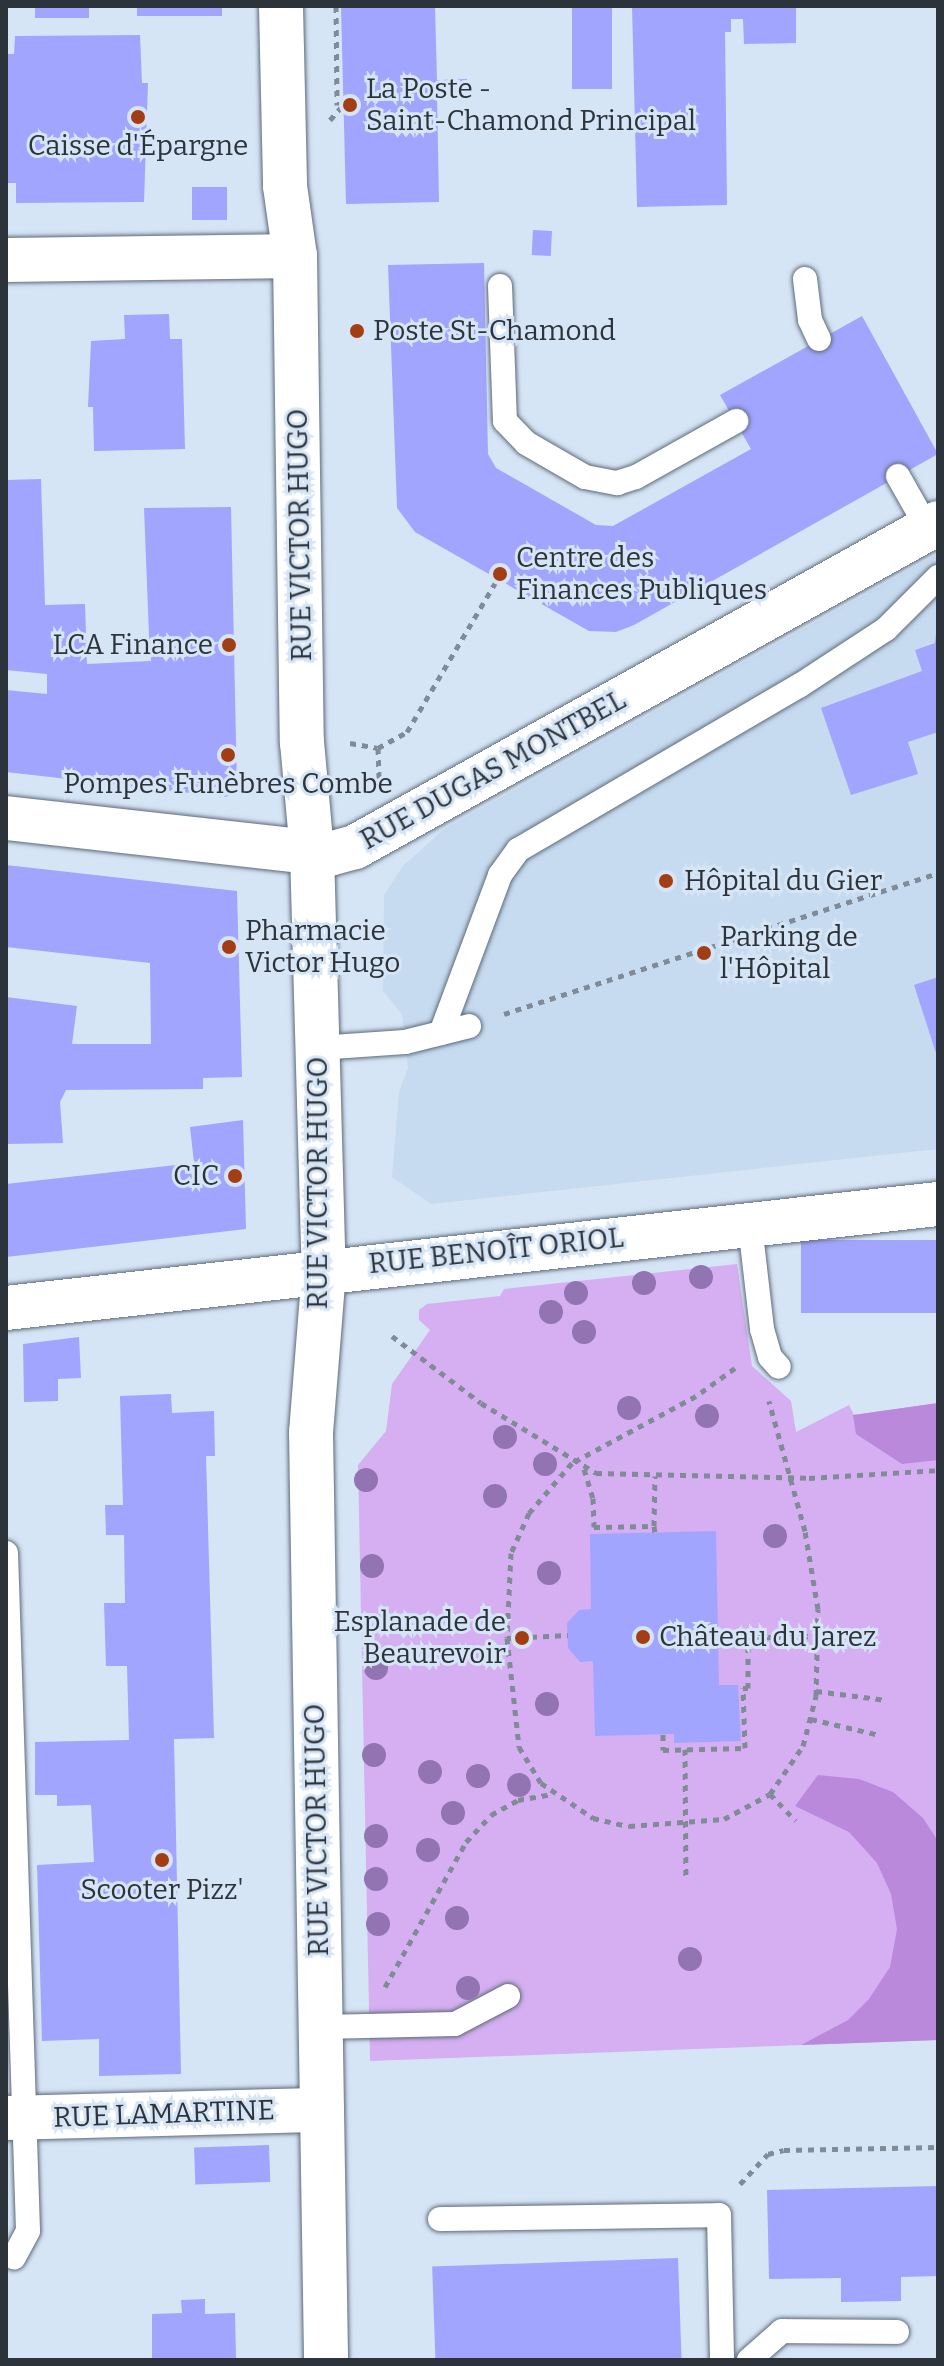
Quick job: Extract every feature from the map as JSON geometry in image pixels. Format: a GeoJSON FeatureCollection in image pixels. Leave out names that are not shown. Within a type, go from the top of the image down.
{"type":"FeatureCollection","features":[{"type":"Feature","properties":{"kind":"main road","name":"RUE VICTOR HUGO"},"geometry":{"type":"LineString","coordinates":[[281,6],[285,186],[295,256],[302,742],[312,852],[324,1271],[311,1421],[326,2360]]}},
{"type":"Feature","properties":{"kind":"main road"},"geometry":{"type":"LineString","coordinates":[[6,260],[295,256]]}},
{"type":"Feature","properties":{"kind":"main road","name":"RUE DUGAS MONTBEL"},"geometry":{"type":"LineString","coordinates":[[6,818],[329,854],[381,836],[933,526]]}},
{"type":"Feature","properties":{"kind":"main road","name":"RUE BENOÎT ORIOL"},"geometry":{"type":"LineString","coordinates":[[6,1308],[938,1204]]}},
{"type":"Feature","properties":{"kind":"main road","name":"RUE LAMARTINE"},"geometry":{"type":"LineString","coordinates":[[14,2118],[322,2110]]}},
{"type":"Feature","properties":{"kind":"lane"},"geometry":{"type":"LineString","coordinates":[[805,279],[810,320],[819,339]]}},
{"type":"Feature","properties":{"kind":"lane"},"geometry":{"type":"LineString","coordinates":[[500,286],[505,421],[526,443],[600,483],[617,483],[736,421]]}},
{"type":"Feature","properties":{"kind":"lane"},"geometry":{"type":"LineString","coordinates":[[898,476],[933,526]]}},
{"type":"Feature","properties":{"kind":"lane"},"geometry":{"type":"LineString","coordinates":[[441,1033],[500,875],[518,850],[799,686],[886,629],[938,577]]}},
{"type":"Feature","properties":{"kind":"lane"},"geometry":{"type":"LineString","coordinates":[[318,1048],[405,1042],[469,1026]]}},
{"type":"Feature","properties":{"kind":"lane"},"geometry":{"type":"LineString","coordinates":[[750,1225],[765,1340],[779,1367]]}},
{"type":"Feature","properties":{"kind":"lane"},"geometry":{"type":"LineString","coordinates":[[6,1553],[14,2118],[28,2231],[23,2250],[14,2257]]}},
{"type":"Feature","properties":{"kind":"lane"},"geometry":{"type":"LineString","coordinates":[[321,2027],[455,2024],[508,1996]]}},
{"type":"Feature","properties":{"kind":"lane"},"geometry":{"type":"LineString","coordinates":[[440,2219],[719,2215],[722,2360]]}},
{"type":"Feature","properties":{"kind":"lane"},"geometry":{"type":"LineString","coordinates":[[749,2360],[782,2331],[897,2332]]}},
{"type":"Feature","properties":{"kind":"path"},"geometry":{"type":"LineString","coordinates":[[336,6],[340,105],[337,114]]}},
{"type":"Feature","properties":{"kind":"path"},"geometry":{"type":"LineString","coordinates":[[341,742],[378,748],[394,743],[419,718],[497,580]]}},
{"type":"Feature","properties":{"kind":"path"},"geometry":{"type":"LineString","coordinates":[[378,748],[379,779]]}},
{"type":"Feature","properties":{"kind":"path"},"geometry":{"type":"LineString","coordinates":[[469,1026],[938,873]]}},
{"type":"Feature","properties":{"kind":"path"},"geometry":{"type":"LineString","coordinates":[[392,1336],[461,1390],[572,1463],[608,1475],[791,1477],[938,1470]]}},
{"type":"Feature","properties":{"kind":"path"},"geometry":{"type":"LineString","coordinates":[[765,1340],[696,1396],[572,1463],[529,1513],[511,1553],[507,1638],[519,1747],[528,1768],[575,1810],[611,1823],[686,1824],[724,1819],[770,1794],[795,1764],[811,1719],[819,1636],[812,1569],[791,1477],[769,1408],[779,1367]]}},
{"type":"Feature","properties":{"kind":"path"},"geometry":{"type":"LineString","coordinates":[[584,1468],[593,1498],[594,1527],[654,1529],[655,1476]]}},
{"type":"Feature","properties":{"kind":"path"},"geometry":{"type":"LineString","coordinates":[[507,1638],[568,1635]]}},
{"type":"Feature","properties":{"kind":"path"},"geometry":{"type":"LineString","coordinates":[[718,1638],[819,1636]]}},
{"type":"Feature","properties":{"kind":"path"},"geometry":{"type":"LineString","coordinates":[[663,1734],[663,1750],[708,1745],[745,1748],[743,1688],[748,1688],[748,1638]]}},
{"type":"Feature","properties":{"kind":"path"},"geometry":{"type":"LineString","coordinates":[[816,1691],[886,1700]]}},
{"type":"Feature","properties":{"kind":"path"},"geometry":{"type":"LineString","coordinates":[[811,1719],[880,1735]]}},
{"type":"Feature","properties":{"kind":"path"},"geometry":{"type":"LineString","coordinates":[[685,1749],[686,1878]]}},
{"type":"Feature","properties":{"kind":"path"},"geometry":{"type":"LineString","coordinates":[[374,1992],[396,1974],[441,1881],[466,1842],[491,1815],[518,1800],[554,1794]]}},
{"type":"Feature","properties":{"kind":"path"},"geometry":{"type":"LineString","coordinates":[[770,1794],[796,1821]]}},
{"type":"Feature","properties":{"kind":"path"},"geometry":{"type":"LineString","coordinates":[[719,2215],[751,2167],[768,2154],[938,2147]]}},
{"type":"Feature","properties":{"kind":"shaded area","name":"Hôpital du Gier"},"geometry":{"type":"Polygon","coordinates":[[[938,554],[938,1149],[431,1204],[392,1177],[399,1092],[408,1068],[402,1014],[383,991],[384,895],[403,866],[443,830],[938,554]]]}},
{"type":"Feature","properties":{"kind":"shaded area"},"geometry":{"type":"Polygon","coordinates":[[[737,1264],[752,1366],[791,1401],[796,1432],[849,1405],[854,1415],[938,1403],[938,2040],[370,2061],[358,1465],[386,1431],[392,1384],[430,1330],[419,1320],[419,1310],[427,1304],[500,1296],[504,1289],[737,1264]]]}},
{"type":"Feature","properties":{"kind":"shaded area"},"geometry":{"type":"Polygon","coordinates":[[[938,1403],[938,1460],[902,1464],[856,1434],[853,1415],[938,1403]]]}},
{"type":"Feature","properties":{"kind":"shaded area"},"geometry":{"type":"Polygon","coordinates":[[[818,1775],[859,1779],[893,1792],[923,1818],[938,1841],[938,2040],[801,2045],[848,2020],[869,1999],[890,1967],[897,1929],[891,1894],[877,1863],[849,1832],[795,1806],[818,1775]]]}},
{"type":"Feature","properties":{"kind":"building"},"geometry":{"type":"Polygon","coordinates":[[[35,6],[89,6],[89,18],[35,18],[35,6]]]}},
{"type":"Feature","properties":{"kind":"building"},"geometry":{"type":"Polygon","coordinates":[[[137,6],[222,6],[222,16],[137,16],[137,6]]]}},
{"type":"Feature","properties":{"kind":"building"},"geometry":{"type":"Polygon","coordinates":[[[341,6],[435,6],[437,80],[467,79],[468,94],[437,95],[439,202],[346,204],[341,6]]]}},
{"type":"Feature","properties":{"kind":"building"},"geometry":{"type":"Polygon","coordinates":[[[572,6],[612,6],[612,89],[572,89],[572,6]]]}},
{"type":"Feature","properties":{"kind":"building"},"geometry":{"type":"Polygon","coordinates":[[[632,6],[796,6],[796,43],[744,44],[743,19],[731,19],[731,32],[725,32],[727,205],[637,207],[632,6]]]}},
{"type":"Feature","properties":{"kind":"building"},"geometry":{"type":"Polygon","coordinates":[[[140,35],[142,83],[148,83],[144,202],[16,203],[16,183],[6,183],[6,54],[14,54],[15,36],[140,35]]]}},
{"type":"Feature","properties":{"kind":"building"},"geometry":{"type":"Polygon","coordinates":[[[192,187],[227,187],[227,220],[192,220],[192,187]]]}},
{"type":"Feature","properties":{"kind":"building"},"geometry":{"type":"Polygon","coordinates":[[[533,230],[552,231],[551,256],[532,255],[533,230]]]}},
{"type":"Feature","properties":{"kind":"building"},"geometry":{"type":"Polygon","coordinates":[[[484,263],[488,454],[496,468],[596,525],[613,526],[751,449],[720,395],[862,316],[938,454],[634,625],[616,632],[589,631],[415,532],[397,508],[388,265],[484,263]]]}},
{"type":"Feature","properties":{"kind":"building"},"geometry":{"type":"Polygon","coordinates":[[[169,314],[170,339],[182,339],[185,449],[94,451],[93,407],[88,407],[91,341],[125,339],[124,315],[169,314]]]}},
{"type":"Feature","properties":{"kind":"building"},"geometry":{"type":"Polygon","coordinates":[[[41,479],[45,605],[85,604],[87,664],[150,661],[144,508],[231,507],[237,788],[226,797],[6,772],[6,690],[47,694],[47,674],[6,670],[6,480],[41,479]]]}},
{"type":"Feature","properties":{"kind":"building"},"geometry":{"type":"Polygon","coordinates":[[[937,625],[938,732],[908,742],[918,774],[851,795],[821,708],[922,671],[915,650],[935,643],[937,625]]]}},
{"type":"Feature","properties":{"kind":"building"},"geometry":{"type":"Polygon","coordinates":[[[6,865],[237,891],[242,1077],[203,1078],[203,1089],[66,1090],[60,1102],[63,1143],[6,1144],[6,997],[77,1006],[72,1044],[151,1044],[150,963],[6,947],[6,865]]]}},
{"type":"Feature","properties":{"kind":"building"},"geometry":{"type":"Polygon","coordinates":[[[938,977],[938,1056],[937,1056],[914,985],[938,977]]]}},
{"type":"Feature","properties":{"kind":"building"},"geometry":{"type":"Polygon","coordinates":[[[243,1120],[246,1229],[6,1257],[6,1184],[194,1163],[190,1127],[243,1120]]]}},
{"type":"Feature","properties":{"kind":"building"},"geometry":{"type":"Polygon","coordinates":[[[801,1240],[938,1240],[938,1313],[801,1313],[801,1240]]]}},
{"type":"Feature","properties":{"kind":"building"},"geometry":{"type":"Polygon","coordinates":[[[79,1337],[81,1378],[58,1379],[58,1401],[24,1402],[23,1344],[79,1337]]]}},
{"type":"Feature","properties":{"kind":"building"},"geometry":{"type":"Polygon","coordinates":[[[171,1394],[172,1413],[214,1411],[215,1456],[206,1456],[214,1738],[174,1739],[181,2074],[99,2076],[99,2039],[42,2041],[37,1865],[94,1862],[91,1805],[57,1806],[57,1795],[35,1795],[35,1742],[129,1740],[127,1666],[106,1666],[104,1603],[125,1603],[124,1535],[106,1535],[105,1505],[123,1505],[120,1396],[171,1394]]]}},
{"type":"Feature","properties":{"kind":"building","name":"Château du Jarez"},"geometry":{"type":"Polygon","coordinates":[[[716,1531],[719,1685],[738,1685],[741,1741],[674,1743],[674,1734],[595,1736],[593,1661],[580,1662],[568,1648],[567,1623],[579,1610],[591,1609],[590,1534],[716,1531]]]}},
{"type":"Feature","properties":{"kind":"building"},"geometry":{"type":"Polygon","coordinates":[[[269,2145],[270,2182],[195,2185],[194,2148],[269,2145]]]}},
{"type":"Feature","properties":{"kind":"building"},"geometry":{"type":"Polygon","coordinates":[[[938,2186],[938,2276],[901,2277],[901,2301],[841,2302],[841,2278],[769,2279],[767,2190],[938,2186]]]}},
{"type":"Feature","properties":{"kind":"building"},"geometry":{"type":"Polygon","coordinates":[[[678,2258],[682,2360],[435,2360],[432,2267],[678,2258]]]}},
{"type":"Feature","properties":{"kind":"building"},"geometry":{"type":"Polygon","coordinates":[[[205,2299],[205,2314],[235,2313],[236,2360],[152,2360],[152,2314],[182,2313],[181,2300],[205,2299]]]}},
{"type":"Feature","properties":{"kind":"place","name":"La Poste - Saint-Chamond Principal"},"geometry":{"type":"Point","coordinates":[350,105]}},
{"type":"Feature","properties":{"kind":"place","name":"Caisse d'Épargne"},"geometry":{"type":"Point","coordinates":[138,117]}},
{"type":"Feature","properties":{"kind":"place","name":"Poste St-Chamond"},"geometry":{"type":"Point","coordinates":[357,331]}},
{"type":"Feature","properties":{"kind":"place","name":"Centre des Finances Publiques"},"geometry":{"type":"Point","coordinates":[500,574]}},
{"type":"Feature","properties":{"kind":"place","name":"LCA Finance"},"geometry":{"type":"Point","coordinates":[229,645]}},
{"type":"Feature","properties":{"kind":"place","name":"Pompes Funèbres Combe"},"geometry":{"type":"Point","coordinates":[228,755]}},
{"type":"Feature","properties":{"kind":"place","name":"Hôpital du Gier"},"geometry":{"type":"Point","coordinates":[666,881]}},
{"type":"Feature","properties":{"kind":"place","name":"Pharmacie Victor Hugo"},"geometry":{"type":"Point","coordinates":[229,947]}},
{"type":"Feature","properties":{"kind":"place","name":"Parking de l'Hôpital"},"geometry":{"type":"Point","coordinates":[704,953]}},
{"type":"Feature","properties":{"kind":"place","name":"CIC"},"geometry":{"type":"Point","coordinates":[235,1176]}},
{"type":"Feature","properties":{"kind":"place","name":"Château du Jarez"},"geometry":{"type":"Point","coordinates":[643,1637]}},
{"type":"Feature","properties":{"kind":"place","name":"Esplanade de Beaurevoir"},"geometry":{"type":"Point","coordinates":[522,1638]}},
{"type":"Feature","properties":{"kind":"place","name":"Scooter Pizz'"},"geometry":{"type":"Point","coordinates":[162,1860]}}]}
